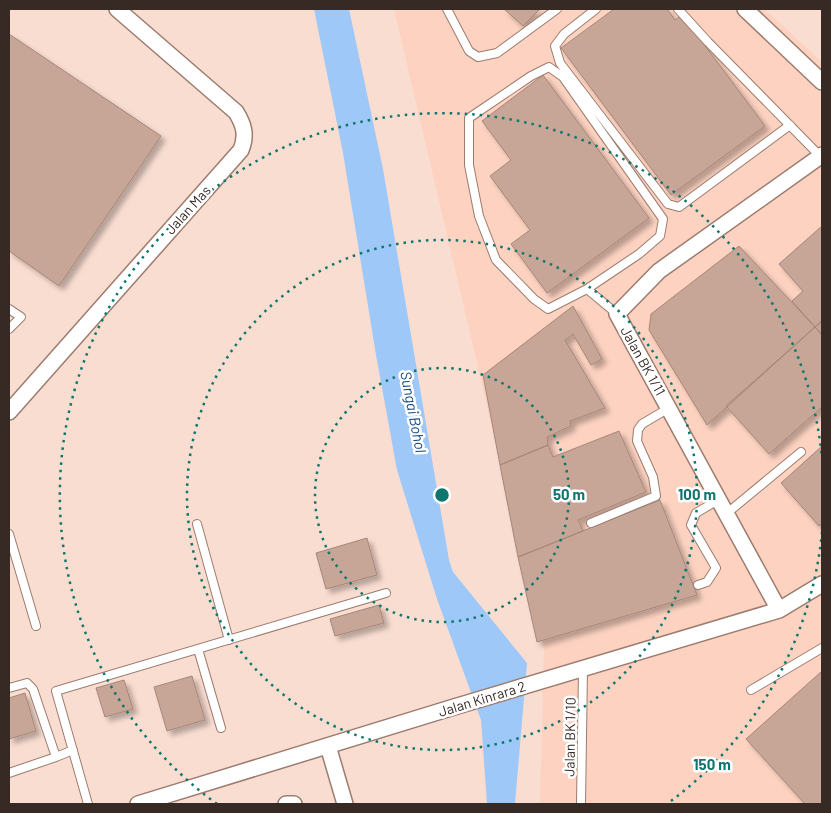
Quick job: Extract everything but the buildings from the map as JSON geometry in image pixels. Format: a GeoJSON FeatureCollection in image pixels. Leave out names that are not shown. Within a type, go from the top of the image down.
{"type":"FeatureCollection","features":[{"type":"Feature","properties":{"kind":"street"},"geometry":{"type":"LineString","coordinates":[[746,9],[822,82]]}},
{"type":"Feature","properties":{"kind":"street","name":"Jalan Mas"},"geometry":{"type":"LineString","coordinates":[[9,412],[242,150],[245,141],[242,122],[236,112],[122,10]]}},
{"type":"Feature","properties":{"kind":"street","name":"Jalan BK 1/11"},"geometry":{"type":"LineString","coordinates":[[778,610],[617,314],[660,271],[821,155]]}},
{"type":"Feature","properties":{"kind":"street","name":"Jalan Kinrara 2"},"geometry":{"type":"LineString","coordinates":[[138,804],[778,610],[822,584]]}},
{"type":"Feature","properties":{"kind":"street"},"geometry":{"type":"LineString","coordinates":[[328,746],[345,804]]}},
{"type":"Feature","properties":{"kind":"street"},"geometry":{"type":"LineString","coordinates":[[286,804],[294,804]]}},
{"type":"Feature","properties":{"kind":"lane"},"geometry":{"type":"LineString","coordinates":[[447,9],[469,51],[478,57],[497,53],[557,9]]}},
{"type":"Feature","properties":{"kind":"lane"},"geometry":{"type":"LineString","coordinates":[[596,9],[564,34],[555,46],[560,63],[668,204],[679,207],[790,124]]}},
{"type":"Feature","properties":{"kind":"lane"},"geometry":{"type":"LineString","coordinates":[[678,9],[708,42],[821,155]]}},
{"type":"Feature","properties":{"kind":"lane"},"geometry":{"type":"LineString","coordinates":[[549,67],[563,77],[663,219],[660,236],[639,254],[587,289],[548,309],[534,299],[496,260],[479,216],[469,165],[470,118],[531,76],[549,67]]}},
{"type":"Feature","properties":{"kind":"lane"},"geometry":{"type":"LineString","coordinates":[[587,289],[617,314]]}},
{"type":"Feature","properties":{"kind":"lane"},"geometry":{"type":"LineString","coordinates":[[9,308],[21,317],[9,329]]}},
{"type":"Feature","properties":{"kind":"lane"},"geometry":{"type":"LineString","coordinates":[[591,523],[656,496],[653,477],[637,442],[638,430],[642,424],[669,408]]}},
{"type":"Feature","properties":{"kind":"lane"},"geometry":{"type":"LineString","coordinates":[[726,514],[801,452]]}},
{"type":"Feature","properties":{"kind":"lane"},"geometry":{"type":"LineString","coordinates":[[698,585],[706,582],[716,568],[691,525],[696,514],[718,500]]}},
{"type":"Feature","properties":{"kind":"lane"},"geometry":{"type":"LineString","coordinates":[[197,524],[229,640]]}},
{"type":"Feature","properties":{"kind":"lane"},"geometry":{"type":"LineString","coordinates":[[9,534],[36,626]]}},
{"type":"Feature","properties":{"kind":"lane"},"geometry":{"type":"LineString","coordinates":[[88,804],[56,691],[386,593]]}},
{"type":"Feature","properties":{"kind":"lane"},"geometry":{"type":"LineString","coordinates":[[751,690],[822,648]]}},
{"type":"Feature","properties":{"kind":"lane"},"geometry":{"type":"LineString","coordinates":[[198,649],[220,728]]}},
{"type":"Feature","properties":{"kind":"lane","name":"Jalan BK 1/10"},"geometry":{"type":"LineString","coordinates":[[581,804],[583,669]]}},
{"type":"Feature","properties":{"kind":"lane"},"geometry":{"type":"LineString","coordinates":[[9,688],[27,683],[33,689],[56,758]]}},
{"type":"Feature","properties":{"kind":"lane"},"geometry":{"type":"LineString","coordinates":[[9,773],[56,758],[73,750]]}},
{"type":"Feature","properties":{"kind":"shaded area"},"geometry":{"type":"Polygon","coordinates":[[[394,9],[765,9],[822,62],[822,804],[540,804],[544,649],[394,9]]]}},
{"type":"Feature","properties":{"kind":"water","name":"Sungai Bohol"},"geometry":{"type":"Polygon","coordinates":[[[314,9],[349,9],[383,169],[449,560],[453,572],[527,663],[515,804],[487,804],[481,720],[437,599],[397,470],[343,153],[314,9]]]}}]}
